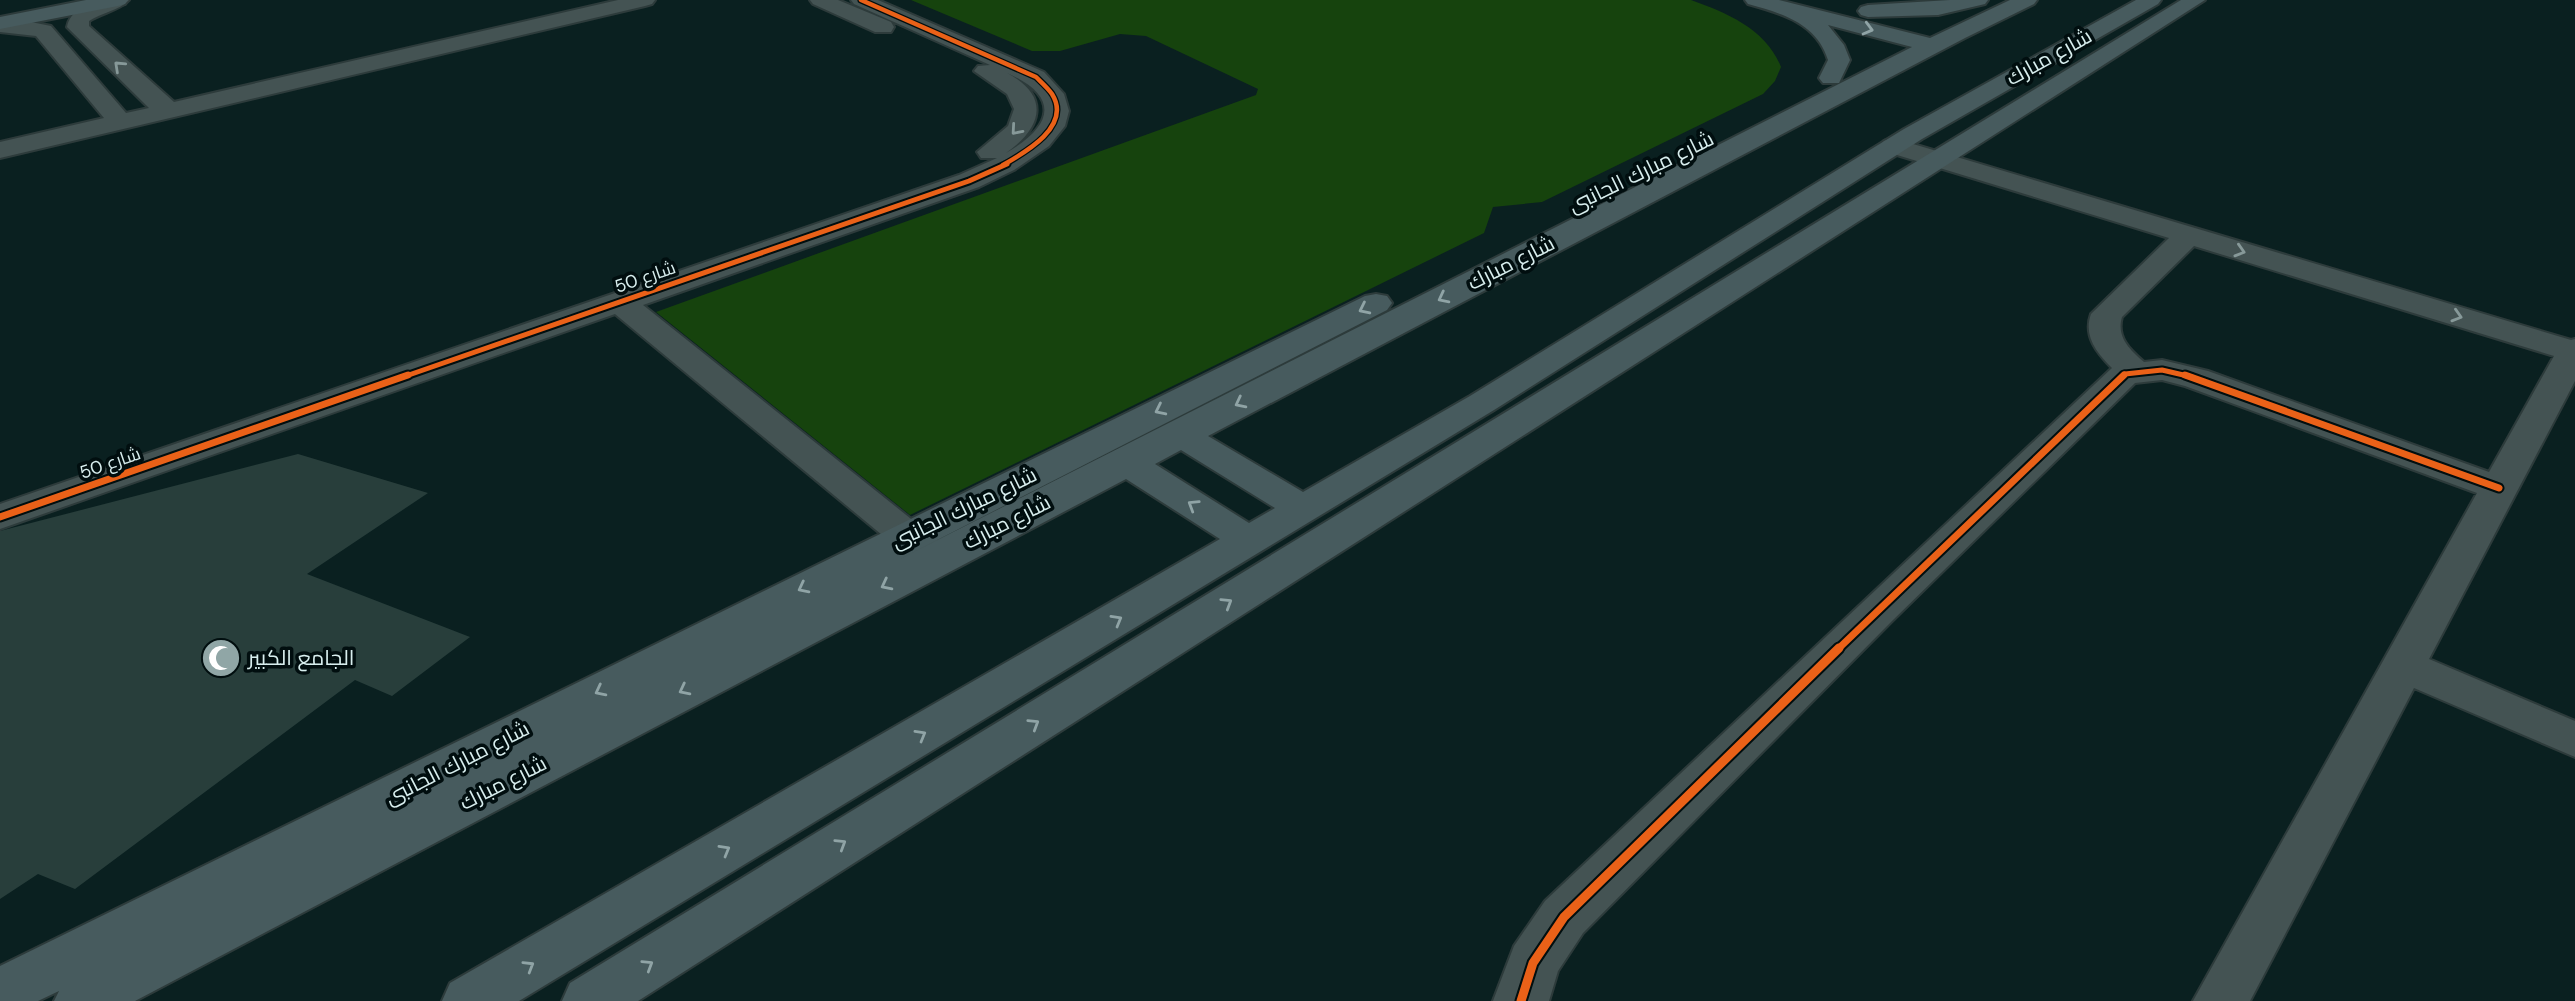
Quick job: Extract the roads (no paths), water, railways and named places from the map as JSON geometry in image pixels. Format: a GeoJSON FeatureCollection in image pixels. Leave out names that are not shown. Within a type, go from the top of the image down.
{"type":"FeatureCollection","features":[{"type":"Feature","properties":{"kind":"main road"},"geometry":{"type":"LineString","coordinates":[[0,15],[77,0]]}},
{"type":"Feature","properties":{"kind":"main road"},"geometry":{"type":"LineString","coordinates":[[0,24],[119,0]]}},
{"type":"Feature","properties":{"kind":"main road"},"geometry":{"type":"LineString","coordinates":[[1755,0],[1931,36]]}},
{"type":"Feature","properties":{"kind":"main road"},"geometry":{"type":"LineString","coordinates":[[1826,0],[1868,11],[1931,36]]}},
{"type":"Feature","properties":{"kind":"main road"},"geometry":{"type":"LineString","coordinates":[[1868,11],[1938,9],[1979,0]]}},
{"type":"Feature","properties":{"kind":"main road","name":"شارع مبارك"},"geometry":{"type":"LineString","coordinates":[[82,1001],[922,547],[1125,462],[1556,227],[1931,36],[2027,0]]}},
{"type":"Feature","properties":{"kind":"main road","name":"شارع مبارك"},"geometry":{"type":"LineString","coordinates":[[470,1001],[1482,403],[1926,147],[2151,0]]}},
{"type":"Feature","properties":{"kind":"main road"},"geometry":{"type":"LineString","coordinates":[[590,1001],[1926,147],[2195,0]]}},
{"type":"Feature","properties":{"kind":"main road"},"geometry":{"type":"LineString","coordinates":[[1784,8],[1813,24],[1832,41],[1839,60],[1831,78]]}},
{"type":"Feature","properties":{"kind":"main road","name":"شارع مبارك الجانبى"},"geometry":{"type":"LineString","coordinates":[[0,993],[922,547],[1556,227],[1831,78],[1931,36]]}},
{"type":"Feature","properties":{"kind":"main road"},"geometry":{"type":"LineString","coordinates":[[1180,434],[1305,509]]}},
{"type":"Feature","properties":{"kind":"main road"},"geometry":{"type":"LineString","coordinates":[[1125,462],[1251,541]]}},
{"type":"Feature","properties":{"kind":"main road"},"geometry":{"type":"LineString","coordinates":[[648,895],[683,944]]}},
{"type":"Feature","properties":{"kind":"street"},"geometry":{"type":"LineString","coordinates":[[119,0],[85,14],[79,19],[78,27],[165,107]]}},
{"type":"Feature","properties":{"kind":"street"},"geometry":{"type":"LineString","coordinates":[[165,107],[611,0]]}},
{"type":"Feature","properties":{"kind":"street"},"geometry":{"type":"LineString","coordinates":[[0,149],[117,118],[645,0]]}},
{"type":"Feature","properties":{"kind":"street","name":"شارع 50"},"geometry":{"type":"LineString","coordinates":[[0,492],[970,181],[1025,153],[1049,131],[1055,121],[1056,101],[1052,92],[1036,77],[982,61],[820,0]]}},
{"type":"Feature","properties":{"kind":"street","name":"شارع 50"},"geometry":{"type":"LineString","coordinates":[[861,0],[982,61]]}},
{"type":"Feature","properties":{"kind":"street"},"geometry":{"type":"LineString","coordinates":[[0,24],[43,31],[117,118]]}},
{"type":"Feature","properties":{"kind":"street"},"geometry":{"type":"LineString","coordinates":[[0,140],[117,118]]}},
{"type":"Feature","properties":{"kind":"street"},"geometry":{"type":"LineString","coordinates":[[1926,147],[2575,345],[2221,1001]]}},
{"type":"Feature","properties":{"kind":"street"},"geometry":{"type":"LineString","coordinates":[[2135,371],[2111,347],[2105,336],[2104,320],[2191,229]]}},
{"type":"Feature","properties":{"kind":"street","name":"شارع 50"},"geometry":{"type":"LineString","coordinates":[[0,517],[621,303],[664,277]]}},
{"type":"Feature","properties":{"kind":"street"},"geometry":{"type":"LineString","coordinates":[[621,303],[922,547]]}},
{"type":"Feature","properties":{"kind":"street"},"geometry":{"type":"LineString","coordinates":[[1521,1001],[1533,963],[1564,918],[2119,378],[2135,371],[2162,370],[2196,378],[2499,488]]}},
{"type":"Feature","properties":{"kind":"street"},"geometry":{"type":"LineString","coordinates":[[2403,665],[2575,740]]}},
{"type":"Feature","properties":{"kind":"place","name":"الجامع الكبير"},"geometry":{"type":"Point","coordinates":[221,658]}}]}
